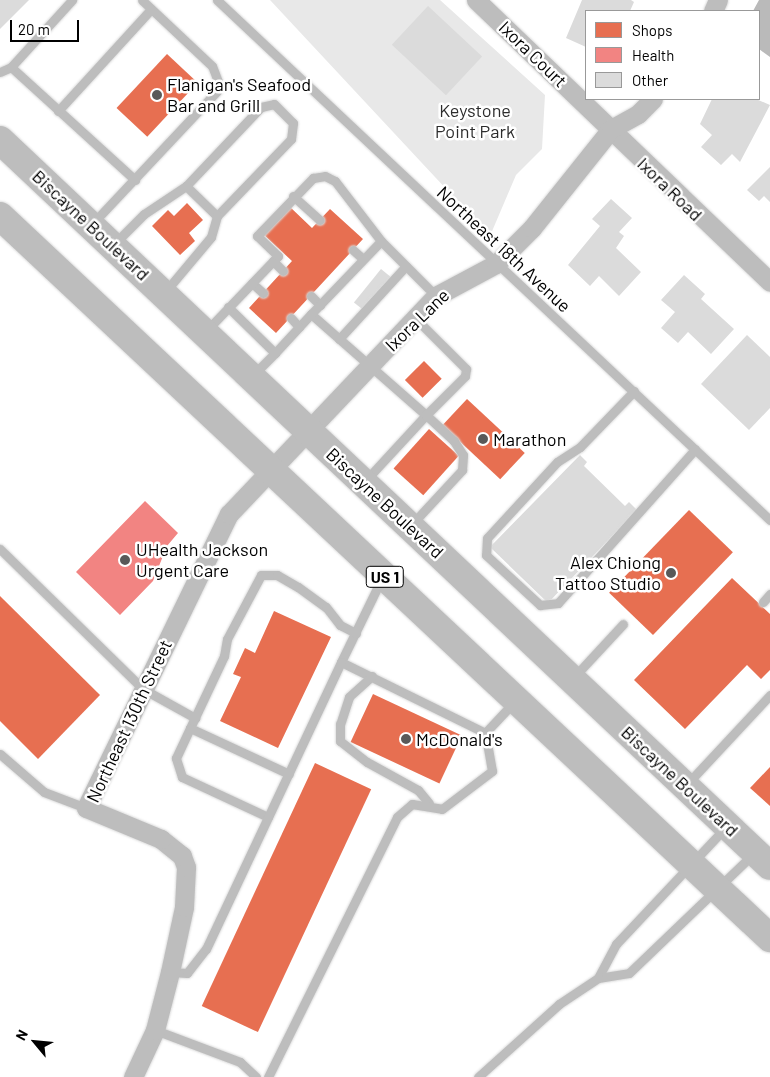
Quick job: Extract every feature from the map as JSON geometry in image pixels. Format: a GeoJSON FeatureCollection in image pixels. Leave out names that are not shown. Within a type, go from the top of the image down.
{"type":"FeatureCollection","features":[{"type":"Feature","properties":{"kind":"main road","name":"Biscayne Boulevard"},"geometry":{"type":"LineString","coordinates":[[0,140],[727,826],[765,859]]}},
{"type":"Feature","properties":{"kind":"main road","name":"US 1"},"geometry":{"type":"LineString","coordinates":[[0,216],[770,938]]}},
{"type":"Feature","properties":{"kind":"street","name":"Ixora Court"},"geometry":{"type":"LineString","coordinates":[[476,0],[611,129]]}},
{"type":"Feature","properties":{"kind":"street"},"geometry":{"type":"LineString","coordinates":[[611,129],[638,114],[652,100]]}},
{"type":"Feature","properties":{"kind":"street","name":"Ixora Lane"},"geometry":{"type":"LineString","coordinates":[[308,430],[436,296],[496,264],[532,228],[611,129]]}},
{"type":"Feature","properties":{"kind":"street","name":"Ixora Road"},"geometry":{"type":"LineString","coordinates":[[611,129],[770,282]]}},
{"type":"Feature","properties":{"kind":"street","name":"Northeast 130th Street"},"geometry":{"type":"LineString","coordinates":[[133,1077],[154,1030],[170,972],[188,881],[182,856],[161,839],[86,808],[229,514],[270,468],[308,430]]}},
{"type":"Feature","properties":{"kind":"lane"},"geometry":{"type":"LineString","coordinates":[[0,72],[11,67],[72,0]]}},
{"type":"Feature","properties":{"kind":"lane"},"geometry":{"type":"LineString","coordinates":[[91,225],[218,91],[212,66],[142,0]]}},
{"type":"Feature","properties":{"kind":"lane","name":"Northeast 18th Avenue"},"geometry":{"type":"LineString","coordinates":[[217,0],[770,520]]}},
{"type":"Feature","properties":{"kind":"lane"},"geometry":{"type":"LineString","coordinates":[[58,111],[151,8]]}},
{"type":"Feature","properties":{"kind":"lane"},"geometry":{"type":"LineString","coordinates":[[11,67],[135,180]]}},
{"type":"Feature","properties":{"kind":"lane"},"geometry":{"type":"LineString","coordinates":[[113,246],[144,214],[186,186],[260,107],[274,104],[293,123],[291,139],[217,216],[211,237],[164,294]]}},
{"type":"Feature","properties":{"kind":"lane"},"geometry":{"type":"LineString","coordinates":[[204,333],[278,256],[257,236],[293,196],[313,178],[326,176],[335,181],[381,241],[436,296]]}},
{"type":"Feature","properties":{"kind":"lane"},"geometry":{"type":"LineString","coordinates":[[186,186],[217,216]]}},
{"type":"Feature","properties":{"kind":"lane"},"geometry":{"type":"LineString","coordinates":[[293,196],[320,220]]}},
{"type":"Feature","properties":{"kind":"lane"},"geometry":{"type":"LineString","coordinates":[[251,377],[381,241]]}},
{"type":"Feature","properties":{"kind":"lane"},"geometry":{"type":"LineString","coordinates":[[353,250],[363,259]]}},
{"type":"Feature","properties":{"kind":"lane"},"geometry":{"type":"LineString","coordinates":[[273,261],[283,271]]}},
{"type":"Feature","properties":{"kind":"lane"},"geometry":{"type":"LineString","coordinates":[[339,339],[406,266]]}},
{"type":"Feature","properties":{"kind":"lane"},"geometry":{"type":"LineString","coordinates":[[252,283],[263,293]]}},
{"type":"Feature","properties":{"kind":"lane"},"geometry":{"type":"LineString","coordinates":[[311,296],[320,305]]}},
{"type":"Feature","properties":{"kind":"lane"},"geometry":{"type":"LineString","coordinates":[[228,307],[274,353]]}},
{"type":"Feature","properties":{"kind":"lane"},"geometry":{"type":"LineString","coordinates":[[311,314],[426,415],[454,442],[463,456],[462,470],[410,526]]}},
{"type":"Feature","properties":{"kind":"lane"},"geometry":{"type":"LineString","coordinates":[[290,318],[299,327]]}},
{"type":"Feature","properties":{"kind":"lane"},"geometry":{"type":"LineString","coordinates":[[364,482],[464,376],[466,369],[415,318]]}},
{"type":"Feature","properties":{"kind":"lane"},"geometry":{"type":"LineString","coordinates":[[634,392],[580,447],[557,462],[487,538],[486,555],[492,562],[540,606],[558,603],[695,449]]}},
{"type":"Feature","properties":{"kind":"lane"},"geometry":{"type":"LineString","coordinates":[[0,549],[143,689],[195,718]]}},
{"type":"Feature","properties":{"kind":"lane"},"geometry":{"type":"LineString","coordinates":[[268,817],[182,777],[176,758],[224,656],[227,639],[261,575],[277,575],[298,587],[326,607],[340,626],[356,633]]}},
{"type":"Feature","properties":{"kind":"lane"},"geometry":{"type":"LineString","coordinates":[[170,972],[187,973],[197,964],[384,575]]}},
{"type":"Feature","properties":{"kind":"lane"},"geometry":{"type":"LineString","coordinates":[[763,602],[770,594]]}},
{"type":"Feature","properties":{"kind":"lane"},"geometry":{"type":"LineString","coordinates":[[572,679],[623,624]]}},
{"type":"Feature","properties":{"kind":"lane"},"geometry":{"type":"LineString","coordinates":[[341,662],[485,733]]}},
{"type":"Feature","properties":{"kind":"lane"},"geometry":{"type":"LineString","coordinates":[[372,676],[349,697],[340,724],[340,740],[367,762],[418,790],[429,804]]}},
{"type":"Feature","properties":{"kind":"lane"},"geometry":{"type":"LineString","coordinates":[[685,786],[770,695]]}},
{"type":"Feature","properties":{"kind":"lane"},"geometry":{"type":"LineString","coordinates":[[485,733],[516,700]]}},
{"type":"Feature","properties":{"kind":"lane"},"geometry":{"type":"LineString","coordinates":[[190,728],[289,774]]}},
{"type":"Feature","properties":{"kind":"lane"},"geometry":{"type":"LineString","coordinates":[[268,1077],[397,817],[404,808],[429,804],[442,809],[492,771],[485,733]]}},
{"type":"Feature","properties":{"kind":"lane"},"geometry":{"type":"LineString","coordinates":[[0,754],[44,792],[86,808]]}},
{"type":"Feature","properties":{"kind":"lane"},"geometry":{"type":"LineString","coordinates":[[598,978],[616,944],[727,826]]}},
{"type":"Feature","properties":{"kind":"lane"},"geometry":{"type":"LineString","coordinates":[[478,1077],[559,1004],[598,978],[629,973],[719,890],[765,859]]}},
{"type":"Feature","properties":{"kind":"lane"},"geometry":{"type":"LineString","coordinates":[[154,1030],[240,1062],[256,1077]]}},
{"type":"Feature","properties":{"kind":"green space","name":"Keystone Point Park"},"geometry":{"type":"Polygon","coordinates":[[[270,0],[440,0],[545,95],[542,149],[516,175],[490,236],[270,0]]]}},
{"type":"Feature","properties":{"kind":"shaded area"},"geometry":{"type":"Polygon","coordinates":[[[759,0],[770,0],[770,57],[760,50],[760,10],[754,10],[759,0]]]}},
{"type":"Feature","properties":{"kind":"building: Shops","name":"Flanigan's Seafood Bar and Grill"},"geometry":{"type":"Polygon","coordinates":[[[167,54],[198,83],[147,137],[117,108],[167,54]]]}},
{"type":"Feature","properties":{"kind":"building: Shops"},"geometry":{"type":"Polygon","coordinates":[[[187,203],[203,220],[189,233],[195,241],[180,255],[152,226],[168,210],[174,216],[187,203]]]}},
{"type":"Feature","properties":{"kind":"building: Shops"},"geometry":{"type":"Polygon","coordinates":[[[289,206],[312,228],[330,209],[363,239],[276,333],[249,308],[292,261],[263,234],[289,206]]]}},
{"type":"Feature","properties":{"kind":"building: Shops"},"geometry":{"type":"Polygon","coordinates":[[[424,361],[442,379],[423,398],[405,380],[424,361]]]}},
{"type":"Feature","properties":{"kind":"building: Shops","name":"Marathon"},"geometry":{"type":"Polygon","coordinates":[[[467,399],[525,453],[500,479],[442,425],[467,399]]]}},
{"type":"Feature","properties":{"kind":"building: Shops","name":"Marathon"},"geometry":{"type":"Polygon","coordinates":[[[429,429],[459,456],[423,495],[394,468],[429,429]]]}},
{"type":"Feature","properties":{"kind":"building: Shops","name":"Alex Chiong Tattoo Studio"},"geometry":{"type":"Polygon","coordinates":[[[689,510],[733,552],[653,635],[609,593],[689,510]]]}},
{"type":"Feature","properties":{"kind":"building: Shops"},"geometry":{"type":"Polygon","coordinates":[[[732,578],[770,614],[770,670],[761,679],[747,665],[685,729],[634,680],[732,578]]]}},
{"type":"Feature","properties":{"kind":"building: Shops"},"geometry":{"type":"Polygon","coordinates":[[[0,596],[100,695],[38,759],[0,721],[0,596]]]}},
{"type":"Feature","properties":{"kind":"building: Shops"},"geometry":{"type":"Polygon","coordinates":[[[274,611],[331,637],[278,748],[220,721],[241,677],[233,674],[245,648],[255,653],[274,611]]]}},
{"type":"Feature","properties":{"kind":"building: Shops","name":"McDonald's"},"geometry":{"type":"Polygon","coordinates":[[[373,694],[462,735],[439,783],[351,742],[373,694]]]}},
{"type":"Feature","properties":{"kind":"building: Shops"},"geometry":{"type":"Polygon","coordinates":[[[315,763],[371,789],[258,1032],[202,1006],[315,763]]]}},
{"type":"Feature","properties":{"kind":"building: Shops"},"geometry":{"type":"Polygon","coordinates":[[[770,767],[770,806],[750,788],[770,767]]]}},
{"type":"Feature","properties":{"kind":"building: Health","name":"UHealth Jackson Urgent Care"},"geometry":{"type":"Polygon","coordinates":[[[145,501],[178,533],[167,546],[153,581],[120,615],[76,572],[145,501]]]}},
{"type":"Feature","properties":{"kind":"building: Other"},"geometry":{"type":"Polygon","coordinates":[[[0,0],[29,0],[0,29],[0,0]]]}},
{"type":"Feature","properties":{"kind":"building: Other"},"geometry":{"type":"Polygon","coordinates":[[[582,0],[631,0],[634,2],[630,10],[585,10],[585,47],[566,38],[582,0]]]}},
{"type":"Feature","properties":{"kind":"building: Other"},"geometry":{"type":"Polygon","coordinates":[[[428,6],[482,56],[446,95],[392,45],[428,6]]]}},
{"type":"Feature","properties":{"kind":"building: Other"},"geometry":{"type":"Polygon","coordinates":[[[712,100],[758,100],[770,105],[740,162],[732,154],[721,165],[701,147],[712,135],[700,124],[712,100]]]}},
{"type":"Feature","properties":{"kind":"building: Other"},"geometry":{"type":"Polygon","coordinates":[[[770,167],[770,202],[764,196],[759,201],[747,190],[770,167]]]}},
{"type":"Feature","properties":{"kind":"building: Other"},"geometry":{"type":"Polygon","coordinates":[[[611,199],[632,218],[619,232],[624,236],[616,248],[641,272],[619,296],[599,276],[590,286],[568,265],[600,226],[592,219],[611,199]]]}},
{"type":"Feature","properties":{"kind":"building: Other"},"geometry":{"type":"Polygon","coordinates":[[[381,269],[391,277],[364,311],[354,302],[381,269]]]}},
{"type":"Feature","properties":{"kind":"building: Other"},"geometry":{"type":"Polygon","coordinates":[[[684,275],[705,294],[701,299],[734,329],[711,354],[688,332],[678,343],[661,328],[675,312],[661,300],[684,275]]]}},
{"type":"Feature","properties":{"kind":"building: Other"},"geometry":{"type":"Polygon","coordinates":[[[747,335],[770,357],[770,408],[749,430],[701,384],[747,335]]]}},
{"type":"Feature","properties":{"kind":"building: Other"},"geometry":{"type":"Polygon","coordinates":[[[580,455],[587,462],[584,466],[625,506],[629,502],[637,510],[548,603],[490,547],[580,455]]]}},
{"type":"Feature","properties":{"kind":"place","name":"Flanigan's Seafood Bar and Grill"},"geometry":{"type":"Point","coordinates":[157,95]}},
{"type":"Feature","properties":{"kind":"place","name":"Marathon"},"geometry":{"type":"Point","coordinates":[483,439]}},
{"type":"Feature","properties":{"kind":"place","name":"UHealth Jackson Urgent Care"},"geometry":{"type":"Point","coordinates":[125,560]}},
{"type":"Feature","properties":{"kind":"place","name":"Alex Chiong Tattoo Studio"},"geometry":{"type":"Point","coordinates":[671,573]}},
{"type":"Feature","properties":{"kind":"place","name":"McDonald's"},"geometry":{"type":"Point","coordinates":[406,739]}}]}
